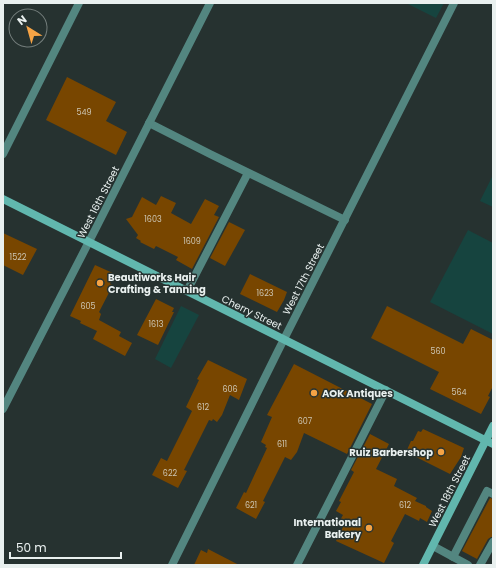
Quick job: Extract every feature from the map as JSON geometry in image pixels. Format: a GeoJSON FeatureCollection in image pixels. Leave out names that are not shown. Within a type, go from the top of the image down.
{"type":"FeatureCollection","features":[{"type":"Feature","properties":{"kind":"street"},"geometry":{"type":"LineString","coordinates":[[3,154],[79,3]]}},
{"type":"Feature","properties":{"kind":"street","name":"West 16th Street"},"geometry":{"type":"LineString","coordinates":[[3,408],[210,3]]}},
{"type":"Feature","properties":{"kind":"street","name":"West 17th Street"},"geometry":{"type":"LineString","coordinates":[[172,565],[284,339],[454,3]]}},
{"type":"Feature","properties":{"kind":"street"},"geometry":{"type":"LineString","coordinates":[[149,123],[344,220]]}},
{"type":"Feature","properties":{"kind":"street"},"geometry":{"type":"LineString","coordinates":[[187,291],[248,173]]}},
{"type":"Feature","properties":{"kind":"street","name":"Cherry Street"},"geometry":{"type":"LineString","coordinates":[[3,199],[490,442]]}},
{"type":"Feature","properties":{"kind":"street"},"geometry":{"type":"LineString","coordinates":[[297,565],[386,390]]}},
{"type":"Feature","properties":{"kind":"street","name":"West 18th Street"},"geometry":{"type":"LineString","coordinates":[[423,565],[490,442],[493,426]]}},
{"type":"Feature","properties":{"kind":"street"},"geometry":{"type":"LineString","coordinates":[[453,557],[466,538],[476,519],[487,491],[493,494]]}},
{"type":"Feature","properties":{"kind":"street"},"geometry":{"type":"LineString","coordinates":[[480,565],[491,539]]}},
{"type":"Feature","properties":{"kind":"street"},"geometry":{"type":"LineString","coordinates":[[433,546],[468,565]]}},
{"type":"Feature","properties":{"kind":"shaded area"},"geometry":{"type":"Polygon","coordinates":[[[406,3],[444,3],[436,18],[406,3]]]}},
{"type":"Feature","properties":{"kind":"shaded area"},"geometry":{"type":"Polygon","coordinates":[[[493,175],[493,207],[480,201],[493,175]]]}},
{"type":"Feature","properties":{"kind":"shaded area"},"geometry":{"type":"Polygon","coordinates":[[[468,230],[493,243],[493,334],[430,302],[468,230]]]}},
{"type":"Feature","properties":{"kind":"shaded area"},"geometry":{"type":"Polygon","coordinates":[[[181,306],[199,315],[171,368],[155,359],[181,306]]]}},
{"type":"Feature","properties":{"kind":"building"},"geometry":{"type":"Polygon","coordinates":[[[67,77],[116,102],[106,121],[127,132],[116,155],[46,120],[67,77]]]}},
{"type":"Feature","properties":{"kind":"building"},"geometry":{"type":"Polygon","coordinates":[[[161,196],[176,203],[171,213],[191,224],[205,199],[219,206],[214,215],[219,217],[192,269],[176,260],[178,257],[156,246],[154,249],[140,242],[141,241],[136,238],[138,235],[126,219],[132,217],[142,197],[156,205],[161,196]]]}},
{"type":"Feature","properties":{"kind":"building"},"geometry":{"type":"Polygon","coordinates":[[[229,222],[245,230],[225,266],[210,258],[229,222]]]}},
{"type":"Feature","properties":{"kind":"building"},"geometry":{"type":"Polygon","coordinates":[[[3,233],[37,249],[23,275],[3,265],[3,233]]]}},
{"type":"Feature","properties":{"kind":"building"},"geometry":{"type":"Polygon","coordinates":[[[95,265],[115,274],[110,284],[113,285],[99,312],[101,314],[99,320],[121,332],[119,336],[132,343],[125,356],[93,339],[97,331],[80,323],[81,321],[70,316],[95,265]]]}},
{"type":"Feature","properties":{"kind":"building"},"geometry":{"type":"Polygon","coordinates":[[[250,274],[287,292],[277,312],[240,294],[250,274]]]}},
{"type":"Feature","properties":{"kind":"building"},"geometry":{"type":"Polygon","coordinates":[[[156,299],[174,308],[172,312],[174,312],[158,345],[137,335],[156,299]]]}},
{"type":"Feature","properties":{"kind":"building"},"geometry":{"type":"Polygon","coordinates":[[[387,306],[463,344],[471,329],[493,340],[493,386],[488,396],[490,397],[481,414],[430,389],[439,372],[371,338],[387,306]]]}},
{"type":"Feature","properties":{"kind":"building"},"geometry":{"type":"Polygon","coordinates":[[[208,360],[247,379],[239,400],[230,395],[222,415],[217,422],[213,419],[212,421],[209,420],[184,470],[187,471],[178,488],[152,475],[161,458],[167,461],[192,411],[186,407],[199,380],[197,379],[208,360]]]}},
{"type":"Feature","properties":{"kind":"building"},"geometry":{"type":"Polygon","coordinates":[[[294,364],[372,404],[347,454],[304,433],[297,452],[291,460],[285,457],[263,501],[265,502],[256,519],[236,508],[244,492],[246,493],[267,448],[265,447],[266,445],[261,442],[272,417],[267,415],[294,364]]]}},
{"type":"Feature","properties":{"kind":"building"},"geometry":{"type":"Polygon","coordinates":[[[423,429],[464,448],[461,457],[450,474],[406,452],[418,431],[421,432],[423,429]]]}},
{"type":"Feature","properties":{"kind":"building"},"geometry":{"type":"Polygon","coordinates":[[[370,434],[389,444],[376,469],[397,479],[394,486],[417,498],[415,501],[426,506],[432,511],[427,522],[420,518],[419,521],[405,514],[391,541],[394,543],[384,563],[336,541],[344,525],[339,522],[343,515],[336,511],[341,502],[339,501],[354,472],[351,470],[370,434]]]}},
{"type":"Feature","properties":{"kind":"building"},"geometry":{"type":"Polygon","coordinates":[[[490,498],[493,499],[493,537],[488,539],[477,559],[462,551],[490,498]]]}},
{"type":"Feature","properties":{"kind":"building"},"geometry":{"type":"Polygon","coordinates":[[[208,549],[239,565],[194,565],[201,550],[207,553],[208,549]]]}},
{"type":"Feature","properties":{"kind":"place","name":"Beautiworks Hair Crafting & Tanning"},"geometry":{"type":"Point","coordinates":[100,283]}},
{"type":"Feature","properties":{"kind":"place","name":"AOK Antiques"},"geometry":{"type":"Point","coordinates":[314,393]}},
{"type":"Feature","properties":{"kind":"place","name":"Ruiz Barbershop"},"geometry":{"type":"Point","coordinates":[441,452]}},
{"type":"Feature","properties":{"kind":"place","name":"International Bakery"},"geometry":{"type":"Point","coordinates":[369,528]}}]}
